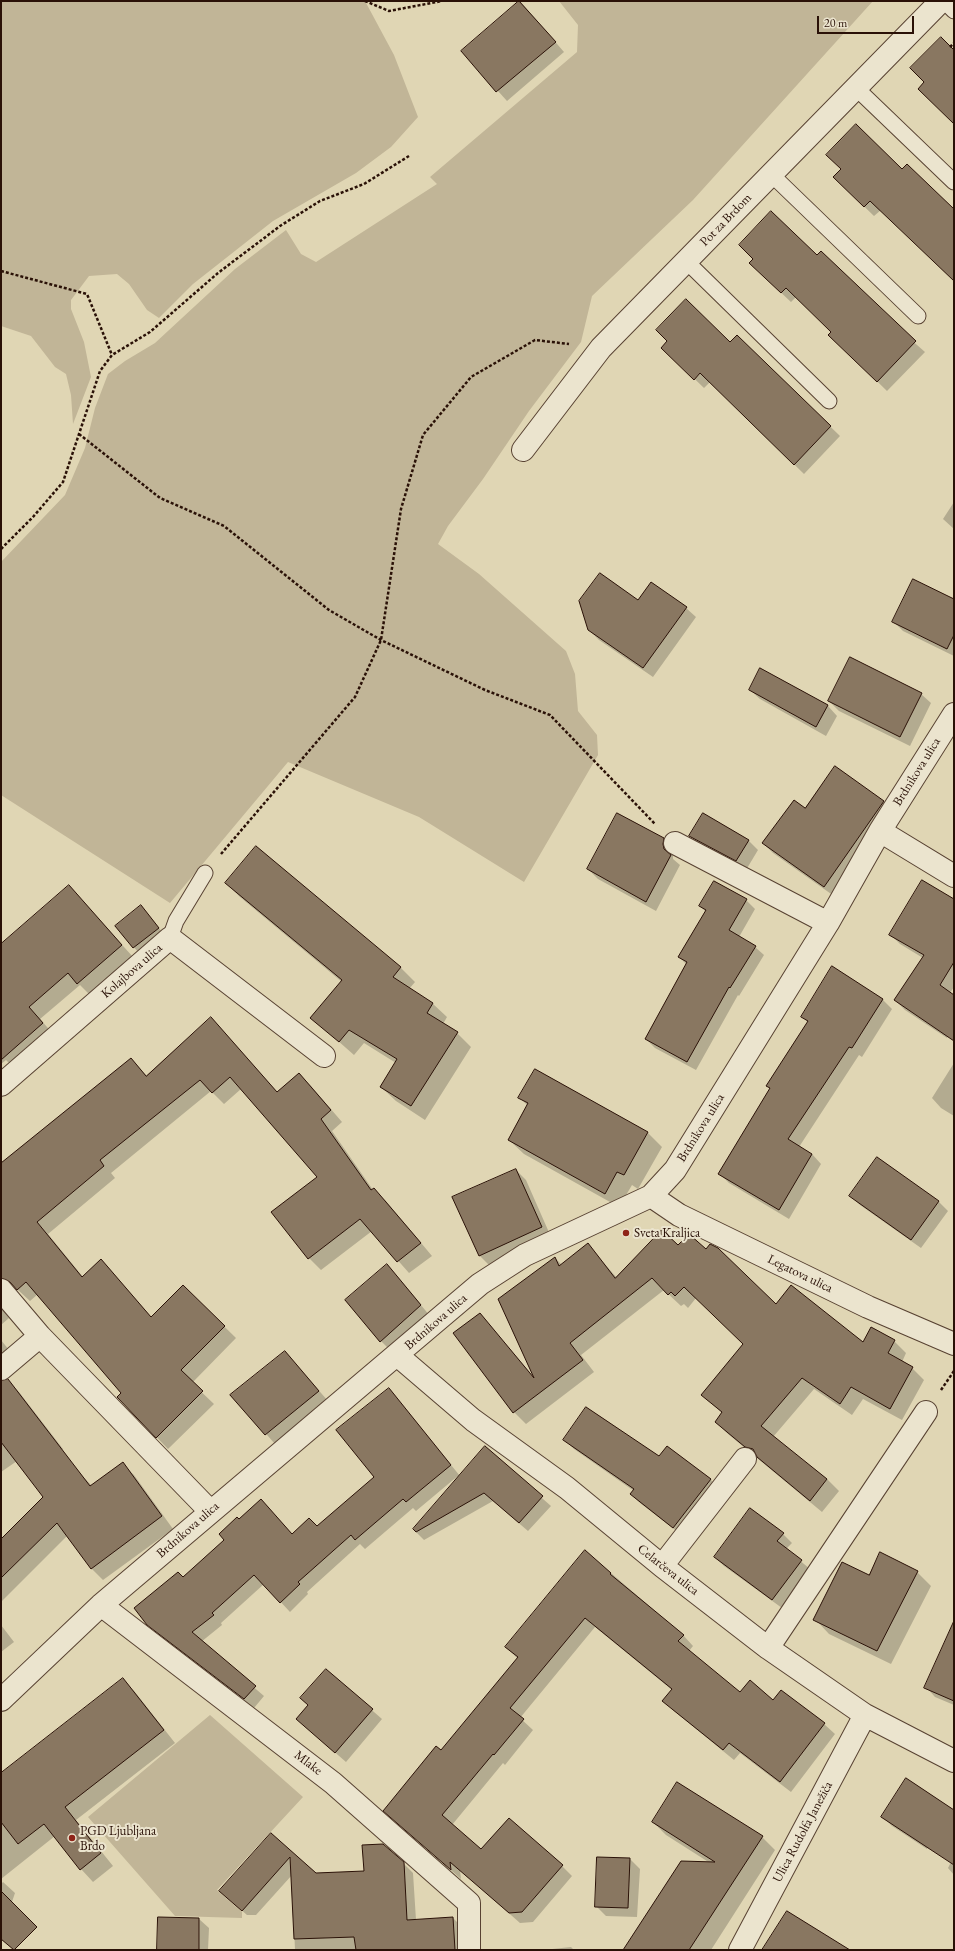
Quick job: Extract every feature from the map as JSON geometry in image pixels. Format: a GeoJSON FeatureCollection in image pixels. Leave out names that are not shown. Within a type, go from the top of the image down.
{"type":"FeatureCollection","features":[{"type":"Feature","properties":{"kind":"street","name":"Pot za Brdom"},"geometry":{"type":"LineString","coordinates":[[523,450],[602,348],[855,87],[942,1]]}},
{"type":"Feature","properties":{"kind":"street","name":"Brdnikova ulica"},"geometry":{"type":"LineString","coordinates":[[1,1700],[101,1605],[210,1511],[480,1284],[525,1255],[651,1196],[675,1170],[828,923],[880,831],[954,714]]}},
{"type":"Feature","properties":{"kind":"street"},"geometry":{"type":"LineString","coordinates":[[880,831],[954,876]]}},
{"type":"Feature","properties":{"kind":"street"},"geometry":{"type":"LineString","coordinates":[[675,843],[828,923]]}},
{"type":"Feature","properties":{"kind":"street","name":"Kolajbova ulica"},"geometry":{"type":"LineString","coordinates":[[1,1085],[170,938],[324,1056]]}},
{"type":"Feature","properties":{"kind":"street","name":"Legatova ulica"},"geometry":{"type":"LineString","coordinates":[[651,1196],[678,1215],[868,1307],[954,1344]]}},
{"type":"Feature","properties":{"kind":"street"},"geometry":{"type":"LineString","coordinates":[[1,1290],[40,1336],[210,1511]]}},
{"type":"Feature","properties":{"kind":"street"},"geometry":{"type":"LineString","coordinates":[[1,1369],[40,1336]]}},
{"type":"Feature","properties":{"kind":"street","name":"Celarčeva ulica"},"geometry":{"type":"LineString","coordinates":[[397,1355],[473,1420],[567,1488],[662,1566],[768,1648],[865,1715],[954,1761]]}},
{"type":"Feature","properties":{"kind":"street"},"geometry":{"type":"LineString","coordinates":[[768,1648],[926,1412]]}},
{"type":"Feature","properties":{"kind":"street"},"geometry":{"type":"LineString","coordinates":[[662,1566],[745,1459]]}},
{"type":"Feature","properties":{"kind":"street","name":"Mlake"},"geometry":{"type":"LineString","coordinates":[[101,1605],[334,1783],[469,1903],[469,1950]]}},
{"type":"Feature","properties":{"kind":"street","name":"Ulica Rudolfa Janežiča"},"geometry":{"type":"LineString","coordinates":[[740,1950],[865,1715]]}},
{"type":"Feature","properties":{"kind":"lane"},"geometry":{"type":"LineString","coordinates":[[942,1],[954,11]]}},
{"type":"Feature","properties":{"kind":"lane"},"geometry":{"type":"LineString","coordinates":[[855,87],[954,182]]}},
{"type":"Feature","properties":{"kind":"lane"},"geometry":{"type":"LineString","coordinates":[[771,174],[918,316]]}},
{"type":"Feature","properties":{"kind":"lane"},"geometry":{"type":"LineString","coordinates":[[686,261],[829,401]]}},
{"type":"Feature","properties":{"kind":"lane"},"geometry":{"type":"LineString","coordinates":[[170,938],[176,921],[205,873]]}},
{"type":"Feature","properties":{"kind":"path"},"geometry":{"type":"LineString","coordinates":[[365,1],[389,11],[442,1]]}},
{"type":"Feature","properties":{"kind":"path"},"geometry":{"type":"LineString","coordinates":[[950,46],[954,43]]}},
{"type":"Feature","properties":{"kind":"path"},"geometry":{"type":"LineString","coordinates":[[1,549],[33,517],[63,482],[100,371],[112,355],[150,332],[218,273],[280,226],[320,201],[364,184],[409,156]]}},
{"type":"Feature","properties":{"kind":"path"},"geometry":{"type":"LineString","coordinates":[[1,271],[86,294],[112,355]]}},
{"type":"Feature","properties":{"kind":"path"},"geometry":{"type":"LineString","coordinates":[[205,873],[355,697],[381,640],[401,509],[422,435],[471,377],[535,340],[602,348]]}},
{"type":"Feature","properties":{"kind":"path"},"geometry":{"type":"LineString","coordinates":[[79,434],[160,498],[224,526],[329,610],[381,640],[485,690],[550,715],[675,843]]}},
{"type":"Feature","properties":{"kind":"shaded area"},"geometry":{"type":"Polygon","coordinates":[[[1,1],[365,1],[394,55],[418,117],[391,147],[356,173],[273,221],[193,284],[159,318],[147,310],[129,284],[117,274],[89,276],[71,300],[71,309],[84,342],[91,377],[73,424],[71,395],[66,374],[55,367],[31,336],[1,326],[1,1]]]}},
{"type":"Feature","properties":{"kind":"shaded area"},"geometry":{"type":"Polygon","coordinates":[[[559,1],[873,1],[693,200],[592,296],[581,342],[529,411],[483,479],[448,526],[438,544],[479,574],[566,651],[575,674],[578,711],[597,735],[598,755],[524,882],[419,817],[288,762],[170,903],[1,795],[1,562],[65,495],[85,448],[95,408],[108,374],[125,361],[155,343],[235,269],[286,230],[301,254],[316,262],[437,184],[430,177],[577,52],[578,25],[559,1]]]}},
{"type":"Feature","properties":{"kind":"shaded area"},"geometry":{"type":"Polygon","coordinates":[[[210,1715],[303,1797],[217,1890],[242,1912],[242,1918],[175,1916],[88,1817],[210,1715]]]}},
{"type":"Feature","properties":{"kind":"building"},"geometry":{"type":"Polygon","coordinates":[[[519,1],[556,42],[496,92],[461,51],[519,1]]]}},
{"type":"Feature","properties":{"kind":"building"},"geometry":{"type":"Polygon","coordinates":[[[941,37],[954,50],[954,124],[918,89],[924,82],[910,68],[941,37]]]}},
{"type":"Feature","properties":{"kind":"building"},"geometry":{"type":"Polygon","coordinates":[[[856,124],[902,169],[907,164],[954,209],[954,281],[870,201],[864,207],[833,177],[841,169],[826,155],[856,124]]]}},
{"type":"Feature","properties":{"kind":"building"},"geometry":{"type":"Polygon","coordinates":[[[771,211],[817,255],[821,251],[916,341],[877,382],[828,335],[831,332],[786,288],[781,293],[749,263],[753,259],[739,245],[771,211]]]}},
{"type":"Feature","properties":{"kind":"building"},"geometry":{"type":"Polygon","coordinates":[[[686,299],[730,342],[737,335],[831,426],[794,465],[700,373],[694,380],[661,348],[667,341],[656,330],[686,299]]]}},
{"type":"Feature","properties":{"kind":"building"},"geometry":{"type":"Polygon","coordinates":[[[600,573],[638,600],[651,582],[687,607],[643,668],[588,630],[579,601],[600,573]]]}},
{"type":"Feature","properties":{"kind":"building"},"geometry":{"type":"Polygon","coordinates":[[[913,579],[954,599],[954,635],[947,649],[892,622],[913,579]]]}},
{"type":"Feature","properties":{"kind":"building"},"geometry":{"type":"Polygon","coordinates":[[[850,657],[922,693],[900,737],[828,701],[850,657]]]}},
{"type":"Feature","properties":{"kind":"building"},"geometry":{"type":"Polygon","coordinates":[[[760,668],[828,705],[816,727],[749,690],[760,668]]]}},
{"type":"Feature","properties":{"kind":"building"},"geometry":{"type":"Polygon","coordinates":[[[835,766],[884,801],[824,887],[762,843],[794,800],[805,808],[835,766]]]}},
{"type":"Feature","properties":{"kind":"building"},"geometry":{"type":"Polygon","coordinates":[[[617,813],[664,838],[664,849],[671,855],[646,902],[587,869],[617,813]]]}},
{"type":"Feature","properties":{"kind":"building"},"geometry":{"type":"Polygon","coordinates":[[[703,813],[749,840],[736,861],[689,836],[703,813]]]}},
{"type":"Feature","properties":{"kind":"building"},"geometry":{"type":"Polygon","coordinates":[[[256,846],[401,967],[393,977],[433,1003],[427,1013],[458,1032],[411,1106],[380,1087],[397,1059],[349,1030],[339,1042],[310,1018],[342,980],[225,883],[256,846]]]}},
{"type":"Feature","properties":{"kind":"building"},"geometry":{"type":"Polygon","coordinates":[[[922,880],[954,899],[954,962],[940,985],[954,995],[954,1041],[894,1000],[924,955],[889,935],[922,880]]]}},
{"type":"Feature","properties":{"kind":"building"},"geometry":{"type":"Polygon","coordinates":[[[714,881],[747,899],[729,930],[756,946],[730,988],[729,987],[687,1062],[645,1039],[687,962],[678,957],[706,910],[699,906],[714,881]]]}},
{"type":"Feature","properties":{"kind":"building"},"geometry":{"type":"Polygon","coordinates":[[[69,885],[122,945],[77,984],[68,973],[29,1007],[43,1023],[1,1060],[1,944],[69,885]]]}},
{"type":"Feature","properties":{"kind":"building"},"geometry":{"type":"Polygon","coordinates":[[[141,905],[159,928],[133,948],[115,926],[141,905]]]}},
{"type":"Feature","properties":{"kind":"building"},"geometry":{"type":"Polygon","coordinates":[[[832,966],[883,999],[852,1048],[849,1047],[788,1139],[812,1154],[779,1210],[718,1174],[770,1088],[766,1086],[808,1021],[801,1017],[832,966]]]}},
{"type":"Feature","properties":{"kind":"building"},"geometry":{"type":"Polygon","coordinates":[[[211,1017],[277,1092],[299,1073],[331,1110],[321,1119],[371,1190],[374,1188],[421,1243],[397,1262],[360,1219],[308,1259],[271,1212],[317,1177],[230,1077],[212,1093],[200,1080],[100,1160],[104,1166],[37,1222],[82,1277],[101,1259],[151,1317],[183,1285],[225,1326],[181,1370],[203,1391],[156,1438],[117,1397],[121,1393],[26,1282],[17,1290],[10,1282],[1,1278],[1,1163],[131,1058],[146,1076],[211,1017]]]}},
{"type":"Feature","properties":{"kind":"building"},"geometry":{"type":"Polygon","coordinates":[[[535,1069],[648,1132],[624,1175],[617,1172],[605,1194],[508,1140],[528,1103],[518,1098],[535,1069]]]}},
{"type":"Feature","properties":{"kind":"building"},"geometry":{"type":"Polygon","coordinates":[[[877,1157],[939,1201],[911,1240],[849,1196],[877,1157]]]}},
{"type":"Feature","properties":{"kind":"building"},"geometry":{"type":"Polygon","coordinates":[[[516,1169],[542,1227],[479,1256],[452,1197],[516,1169]]]}},
{"type":"Feature","properties":{"kind":"building"},"geometry":{"type":"Polygon","coordinates":[[[662,1230],[678,1245],[689,1234],[706,1249],[710,1244],[718,1248],[776,1304],[791,1285],[863,1342],[871,1327],[895,1340],[888,1353],[913,1367],[890,1409],[851,1387],[840,1404],[802,1378],[761,1426],[827,1479],[810,1501],[757,1457],[753,1449],[745,1447],[715,1422],[722,1412],[701,1395],[743,1344],[684,1287],[675,1296],[671,1292],[668,1295],[652,1278],[570,1343],[583,1360],[513,1413],[453,1333],[480,1313],[534,1378],[498,1299],[555,1257],[559,1266],[588,1243],[615,1278],[662,1230]]]}},
{"type":"Feature","properties":{"kind":"building"},"geometry":{"type":"Polygon","coordinates":[[[387,1264],[421,1305],[380,1342],[345,1300],[387,1264]]]}},
{"type":"Feature","properties":{"kind":"building"},"geometry":{"type":"Polygon","coordinates":[[[285,1351],[319,1391],[265,1435],[230,1395],[285,1351]]]}},
{"type":"Feature","properties":{"kind":"building"},"geometry":{"type":"Polygon","coordinates":[[[8,1379],[90,1486],[123,1462],[162,1516],[91,1569],[57,1523],[1,1578],[1,1539],[43,1497],[1,1442],[1,1381],[8,1379]]]}},
{"type":"Feature","properties":{"kind":"building"},"geometry":{"type":"Polygon","coordinates":[[[389,1388],[451,1465],[406,1502],[403,1499],[355,1540],[351,1535],[298,1582],[300,1584],[280,1603],[254,1575],[212,1613],[214,1615],[192,1632],[256,1686],[244,1699],[147,1625],[134,1608],[178,1572],[183,1577],[224,1540],[219,1534],[237,1517],[239,1519],[261,1499],[292,1534],[309,1518],[317,1526],[374,1477],[336,1430],[389,1388]]]}},
{"type":"Feature","properties":{"kind":"building"},"geometry":{"type":"Polygon","coordinates":[[[586,1407],[659,1456],[667,1446],[711,1479],[673,1528],[630,1494],[634,1489],[563,1440],[586,1407]]]}},
{"type":"Feature","properties":{"kind":"building"},"geometry":{"type":"Polygon","coordinates":[[[485,1446],[543,1496],[519,1523],[484,1493],[416,1532],[413,1529],[485,1446]]]}},
{"type":"Feature","properties":{"kind":"building"},"geometry":{"type":"Polygon","coordinates":[[[750,1508],[784,1533],[777,1541],[802,1560],[772,1600],[714,1557],[750,1508]]]}},
{"type":"Feature","properties":{"kind":"building"},"geometry":{"type":"Polygon","coordinates":[[[585,1550],[611,1573],[610,1574],[684,1635],[678,1641],[740,1692],[750,1680],[773,1700],[781,1690],[825,1723],[780,1782],[729,1743],[723,1750],[662,1701],[672,1689],[585,1618],[510,1708],[524,1719],[442,1815],[481,1849],[509,1818],[563,1865],[522,1912],[509,1913],[450,1862],[451,1870],[383,1811],[436,1746],[441,1750],[518,1657],[505,1647],[585,1550]]]}},
{"type":"Feature","properties":{"kind":"building"},"geometry":{"type":"Polygon","coordinates":[[[880,1552],[918,1571],[877,1651],[813,1620],[842,1562],[869,1575],[880,1552]]]}},
{"type":"Feature","properties":{"kind":"building"},"geometry":{"type":"Polygon","coordinates":[[[954,1621],[954,1701],[924,1688],[954,1621]]]}},
{"type":"Feature","properties":{"kind":"building"},"geometry":{"type":"Polygon","coordinates":[[[326,1669],[373,1709],[335,1753],[296,1719],[308,1705],[300,1698],[326,1669]]]}},
{"type":"Feature","properties":{"kind":"building"},"geometry":{"type":"Polygon","coordinates":[[[123,1678],[164,1730],[65,1807],[101,1853],[80,1870],[44,1824],[18,1844],[1,1822],[1,1773],[123,1678]]]}},
{"type":"Feature","properties":{"kind":"building"},"geometry":{"type":"Polygon","coordinates":[[[906,1778],[954,1810],[954,1865],[881,1817],[906,1778]]]}},
{"type":"Feature","properties":{"kind":"building"},"geometry":{"type":"Polygon","coordinates":[[[677,1782],[763,1836],[689,1950],[623,1950],[681,1861],[715,1862],[652,1822],[677,1782]]]}},
{"type":"Feature","properties":{"kind":"building"},"geometry":{"type":"Polygon","coordinates":[[[271,1833],[316,1873],[364,1871],[362,1845],[383,1844],[404,1862],[407,1920],[453,1917],[455,1950],[356,1950],[354,1937],[294,1939],[290,1857],[242,1911],[219,1891],[271,1833]]]}},
{"type":"Feature","properties":{"kind":"building"},"geometry":{"type":"Polygon","coordinates":[[[597,1857],[630,1858],[628,1908],[595,1907],[597,1857]]]}},
{"type":"Feature","properties":{"kind":"building"},"geometry":{"type":"Polygon","coordinates":[[[1,1891],[37,1927],[14,1950],[1,1939],[1,1891]]]}},
{"type":"Feature","properties":{"kind":"building"},"geometry":{"type":"Polygon","coordinates":[[[787,1911],[850,1950],[762,1950],[787,1911]]]}},
{"type":"Feature","properties":{"kind":"building"},"geometry":{"type":"Polygon","coordinates":[[[158,1917],[199,1918],[199,1950],[157,1950],[158,1917]]]}},
{"type":"Feature","properties":{"kind":"place","name":"Sveta Kraljica"},"geometry":{"type":"Point","coordinates":[626,1233]}},
{"type":"Feature","properties":{"kind":"place","name":"PGD Ljubljana Brdo"},"geometry":{"type":"Point","coordinates":[72,1838]}}]}
